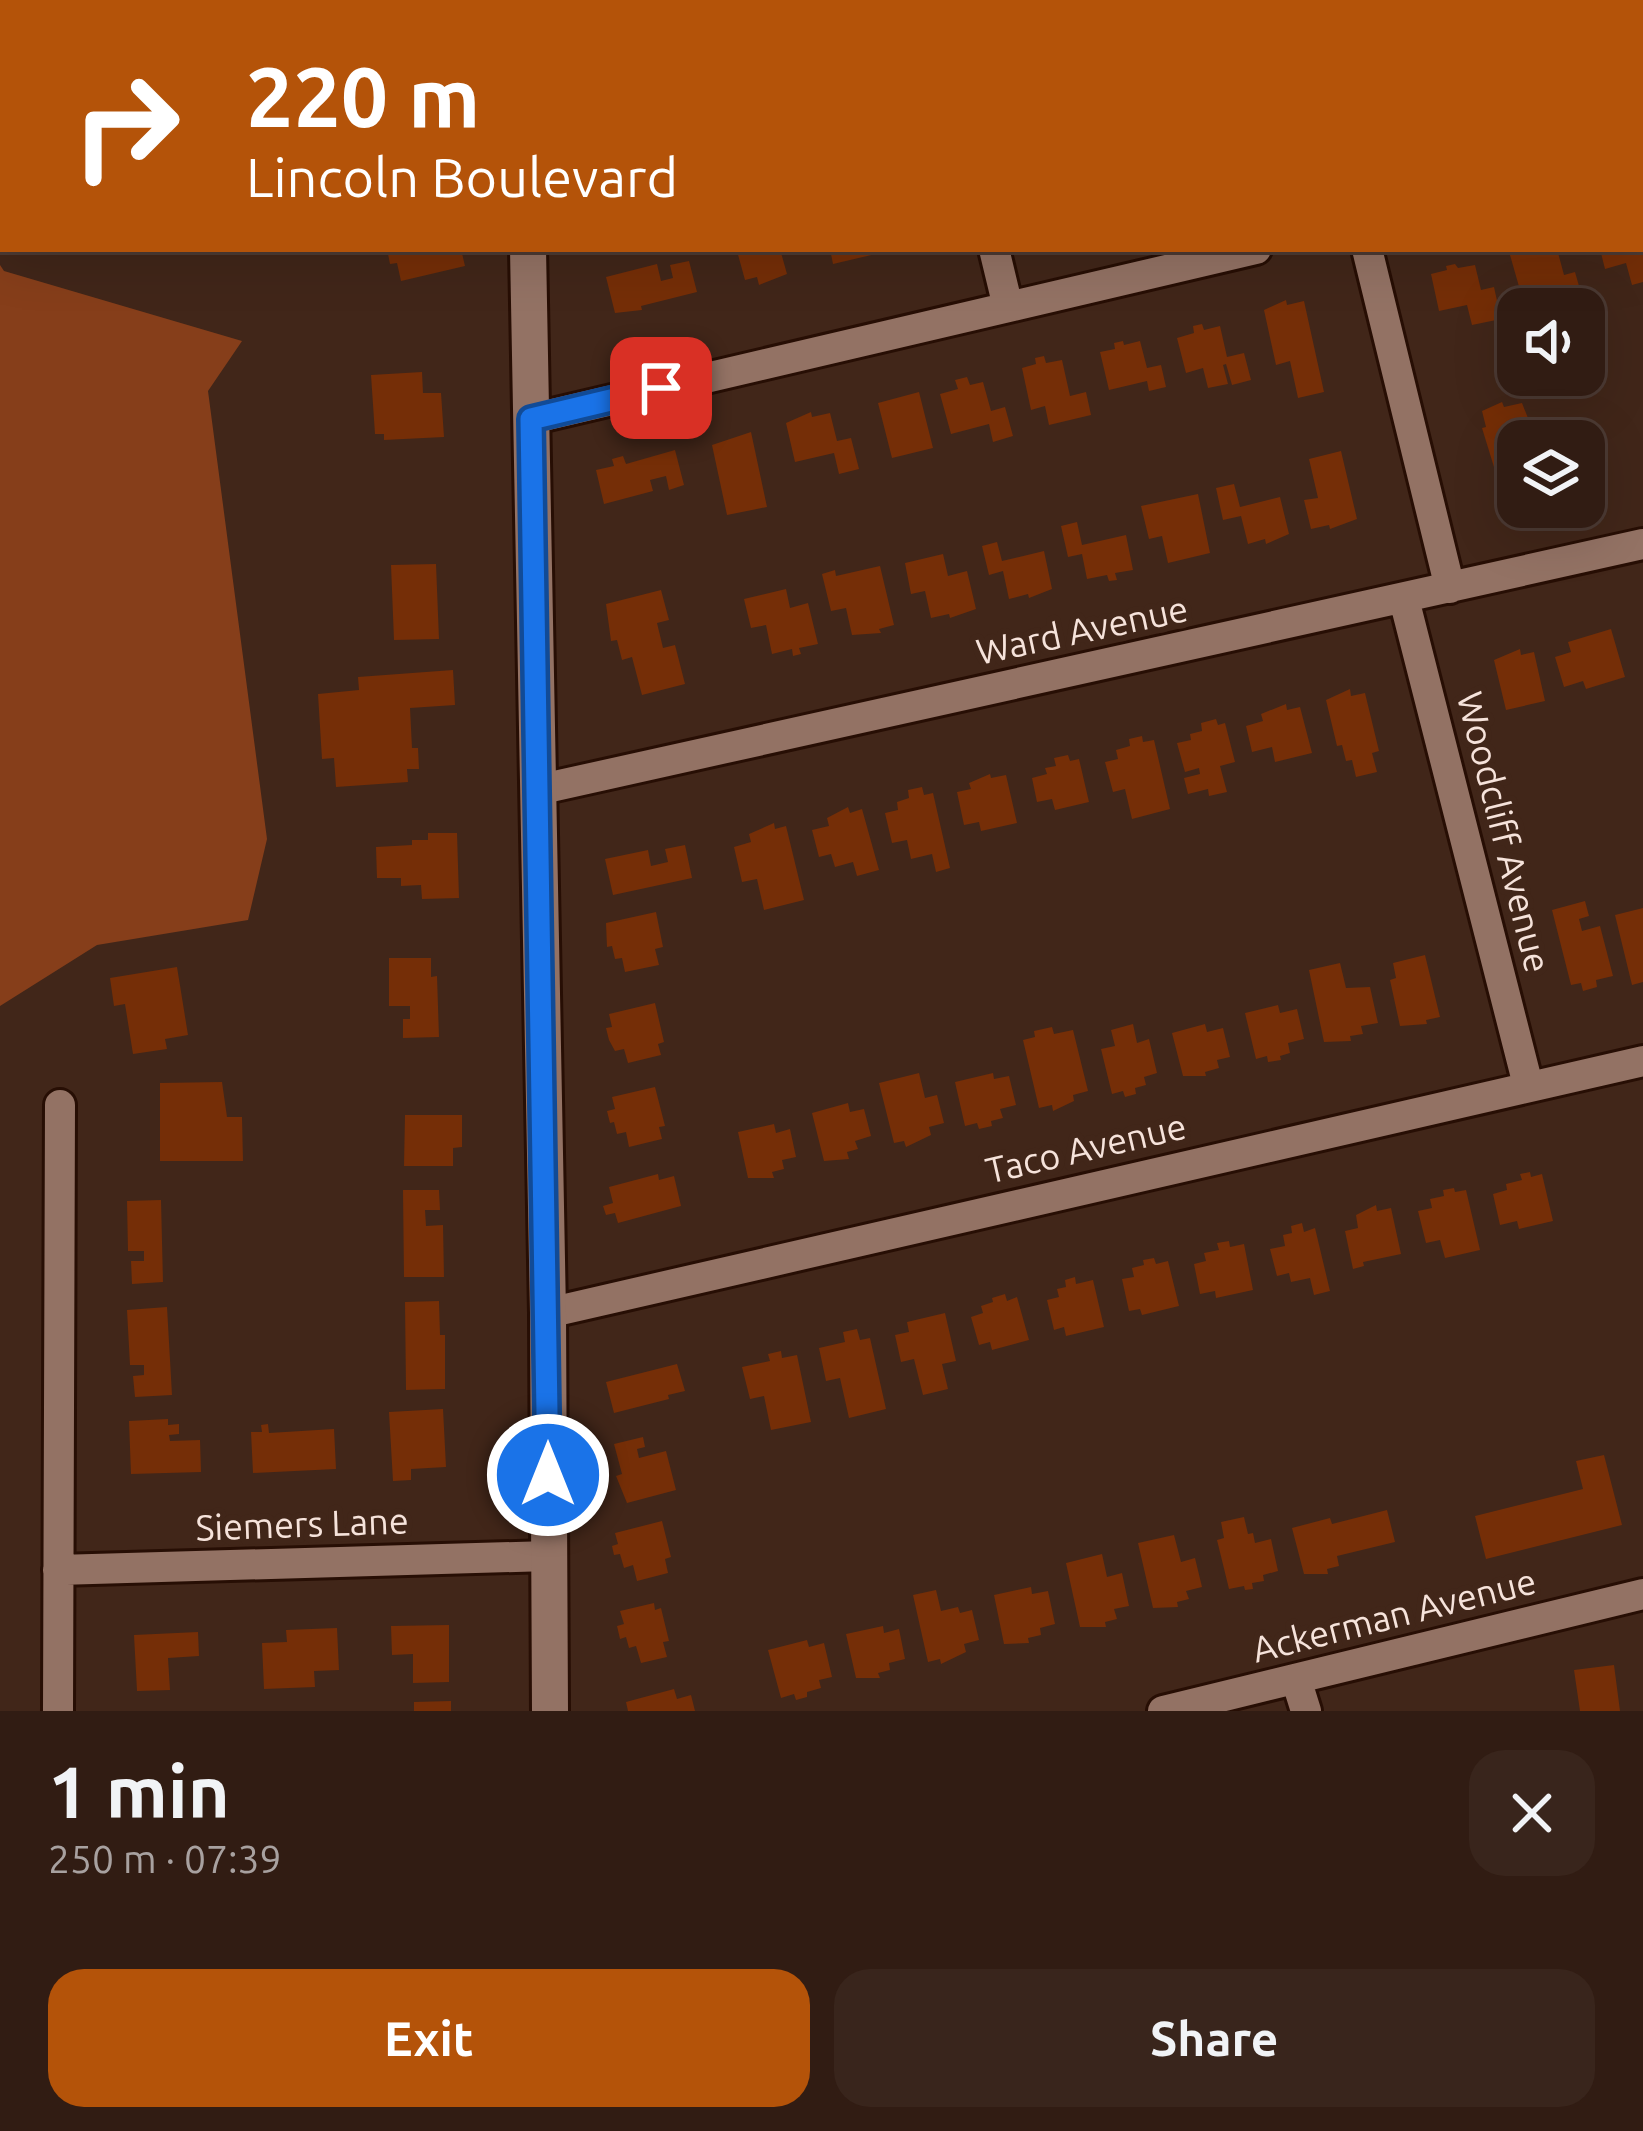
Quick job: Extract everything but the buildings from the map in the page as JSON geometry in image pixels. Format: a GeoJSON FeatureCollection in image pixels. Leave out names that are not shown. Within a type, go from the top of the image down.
{"type":"FeatureCollection","features":[{"type":"Feature","properties":{"kind":"main road"},"geometry":{"type":"LineString","coordinates":[[528,252],[548,1313],[550,1711]]}},
{"type":"Feature","properties":{"kind":"street"},"geometry":{"type":"LineString","coordinates":[[995,252],[1008,307]]}},
{"type":"Feature","properties":{"kind":"street"},"geometry":{"type":"LineString","coordinates":[[531,419],[1243,252]]}},
{"type":"Feature","properties":{"kind":"street"},"geometry":{"type":"LineString","coordinates":[[1368,252],[1450,588]]}},
{"type":"Feature","properties":{"kind":"street","name":"Ward Avenue"},"geometry":{"type":"LineString","coordinates":[[537,790],[1643,544]]}},
{"type":"Feature","properties":{"kind":"street","name":"Woodcliff Avenue"},"geometry":{"type":"LineString","coordinates":[[1404,599],[1528,1085]]}},
{"type":"Feature","properties":{"kind":"street","name":"Taco Avenue"},"geometry":{"type":"LineString","coordinates":[[548,1313],[1643,1060]]}},
{"type":"Feature","properties":{"kind":"street"},"geometry":{"type":"LineString","coordinates":[[58,1711],[60,1105]]}},
{"type":"Feature","properties":{"kind":"street","name":"Siemers Lane"},"geometry":{"type":"LineString","coordinates":[[58,1570],[548,1556]]}},
{"type":"Feature","properties":{"kind":"street","name":"Ackerman Avenue"},"geometry":{"type":"LineString","coordinates":[[1163,1711],[1643,1594]]}},
{"type":"Feature","properties":{"kind":"street"},"geometry":{"type":"LineString","coordinates":[[1296,1679],[1306,1711]]}},
{"type":"Feature","properties":{"kind":"shaded area"},"geometry":{"type":"Polygon","coordinates":[[[0,265],[4,271],[242,341],[208,391],[267,839],[248,920],[97,945],[0,1006],[0,265]]]}},
{"type":"Feature","properties":{"kind":"route"},"geometry":{"type":"LineString","coordinates":[[548,1475],[531,419],[661,388]]}}]}
